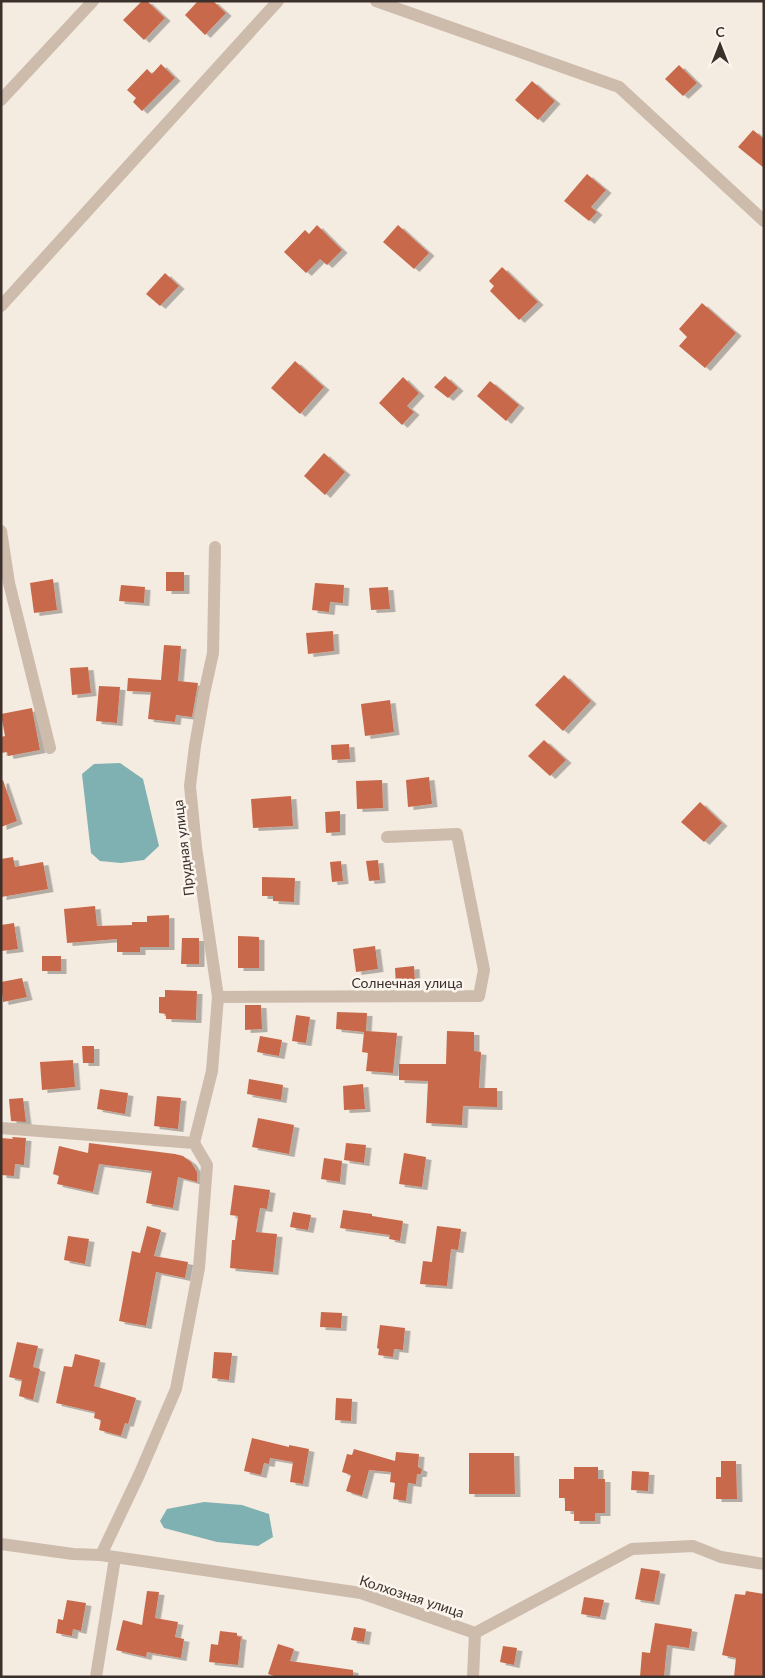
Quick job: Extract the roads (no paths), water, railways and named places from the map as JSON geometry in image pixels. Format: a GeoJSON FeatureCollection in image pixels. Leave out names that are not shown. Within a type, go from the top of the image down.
{"type":"FeatureCollection","features":[{"type":"Feature","properties":{"kind":"street"},"geometry":{"type":"LineString","coordinates":[[1,100],[93,1]]}},
{"type":"Feature","properties":{"kind":"street"},"geometry":{"type":"LineString","coordinates":[[1,306],[278,1]]}},
{"type":"Feature","properties":{"kind":"street"},"geometry":{"type":"LineString","coordinates":[[376,1],[619,87],[764,221]]}},
{"type":"Feature","properties":{"kind":"street"},"geometry":{"type":"LineString","coordinates":[[1,531],[9,582],[50,748]]}},
{"type":"Feature","properties":{"kind":"street","name":"Прудная улица"},"geometry":{"type":"LineString","coordinates":[[194,1143],[212,1071],[218,997],[196,847],[190,786],[204,694],[214,653],[215,547]]}},
{"type":"Feature","properties":{"kind":"street","name":"Солнечная улица"},"geometry":{"type":"LineString","coordinates":[[218,997],[479,996],[484,970],[457,834],[387,836]]}},
{"type":"Feature","properties":{"kind":"street"},"geometry":{"type":"LineString","coordinates":[[1,1128],[194,1143],[207,1165],[199,1268],[176,1389],[139,1475],[101,1555]]}},
{"type":"Feature","properties":{"kind":"street","name":"Колхозная улица"},"geometry":{"type":"LineString","coordinates":[[1,1544],[73,1554],[101,1555],[361,1593],[476,1633],[632,1549],[693,1546],[721,1557],[764,1564]]}},
{"type":"Feature","properties":{"kind":"street"},"geometry":{"type":"LineString","coordinates":[[96,1677],[115,1558]]}},
{"type":"Feature","properties":{"kind":"street"},"geometry":{"type":"LineString","coordinates":[[473,1677],[476,1633]]}},
{"type":"Feature","properties":{"kind":"water"},"geometry":{"type":"Polygon","coordinates":[[[120,763],[143,779],[159,846],[144,860],[121,863],[100,861],[91,853],[82,774],[94,764],[120,763]]]}},
{"type":"Feature","properties":{"kind":"water"},"geometry":{"type":"Polygon","coordinates":[[[204,1502],[242,1505],[269,1514],[273,1537],[258,1546],[217,1542],[164,1528],[160,1521],[167,1509],[204,1502]]]}}]}
